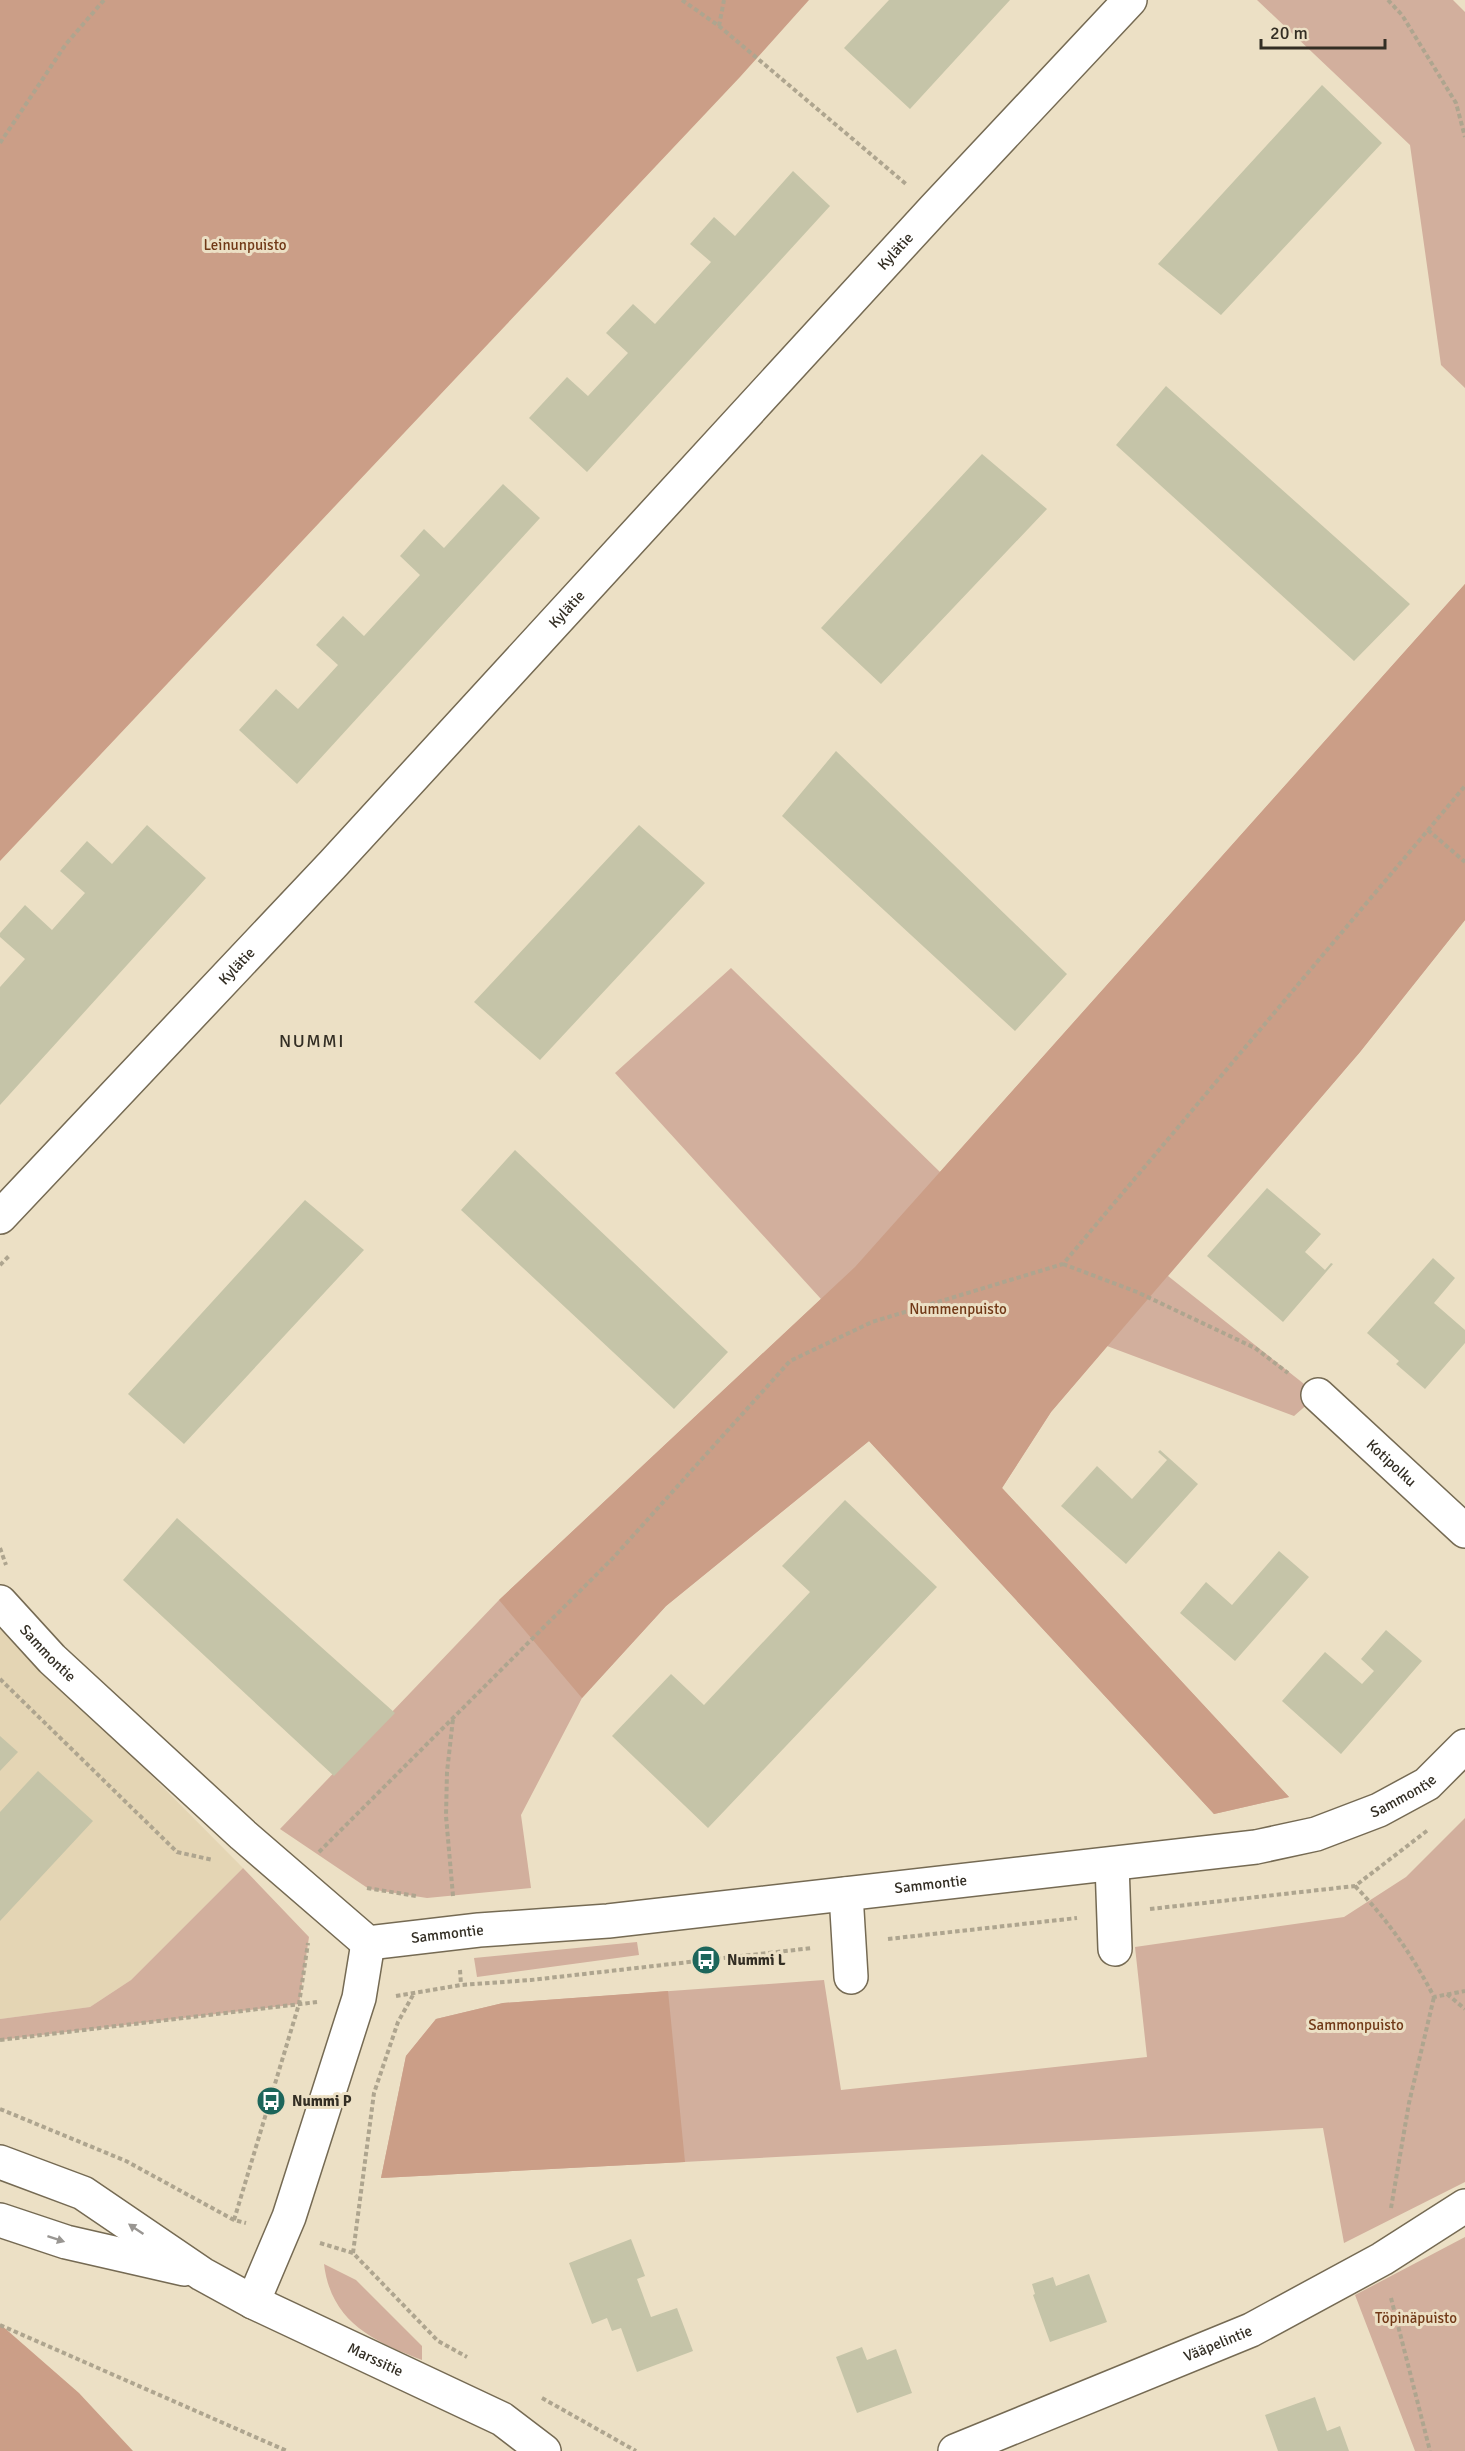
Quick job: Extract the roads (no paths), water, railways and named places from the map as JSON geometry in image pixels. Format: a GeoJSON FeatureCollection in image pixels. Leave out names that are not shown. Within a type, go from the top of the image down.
{"type":"FeatureCollection","features":[{"type":"Feature","properties":{"kind":"street","name":"Kylätie"},"geometry":{"type":"LineString","coordinates":[[0,1217],[380,813],[934,208],[1130,0]]}},
{"type":"Feature","properties":{"kind":"street","name":"Kotipolku"},"geometry":{"type":"LineString","coordinates":[[1318,1395],[1465,1531]]}},
{"type":"Feature","properties":{"kind":"street","name":"Sammontie"},"geometry":{"type":"LineString","coordinates":[[5,1588],[60,1667],[243,1835],[368,1943],[479,1930],[608,1921],[1256,1847],[1316,1834],[1378,1810],[1427,1784],[1465,1746]]}},
{"type":"Feature","properties":{"kind":"street"},"geometry":{"type":"LineString","coordinates":[[1112,1864],[1116,1949]]}},
{"type":"Feature","properties":{"kind":"street"},"geometry":{"type":"LineString","coordinates":[[846,1894],[851,1977]]}},
{"type":"Feature","properties":{"kind":"street"},"geometry":{"type":"LineString","coordinates":[[253,2302],[282,2231],[359,1998],[368,1943]]}},
{"type":"Feature","properties":{"kind":"street","name":"Marssitie"},"geometry":{"type":"LineString","coordinates":[[0,2162],[83,2193],[202,2274],[253,2302],[502,2419],[544,2451]]}},
{"type":"Feature","properties":{"kind":"street","name":"Vääpelintie"},"geometry":{"type":"LineString","coordinates":[[955,2451],[1251,2330],[1382,2259],[1465,2206]]}},
{"type":"Feature","properties":{"kind":"street","name":"Marssitie"},"geometry":{"type":"LineString","coordinates":[[0,2220],[66,2242],[202,2274]]}},
{"type":"Feature","properties":{"kind":"place","name":"Nummi L"},"geometry":{"type":"Point","coordinates":[706,1960]}},
{"type":"Feature","properties":{"kind":"place","name":"Nummi P"},"geometry":{"type":"Point","coordinates":[271,2101]}},
{"type":"Feature","properties":{"kind":"district","name":"NUMMI"},"geometry":{"type":"Point","coordinates":[312,1041]}},
{"type":"Feature","properties":{"kind":"park label","name":"Leinunpuisto"},"geometry":{"type":"Point","coordinates":[245,245]}},
{"type":"Feature","properties":{"kind":"park label","name":"Nummenpuisto"},"geometry":{"type":"Point","coordinates":[958,1309]}},
{"type":"Feature","properties":{"kind":"park label","name":"Sammonpuisto"},"geometry":{"type":"Point","coordinates":[1356,2025]}},
{"type":"Feature","properties":{"kind":"park label","name":"Töpinäpuisto"},"geometry":{"type":"Point","coordinates":[1416,2318]}}]}
